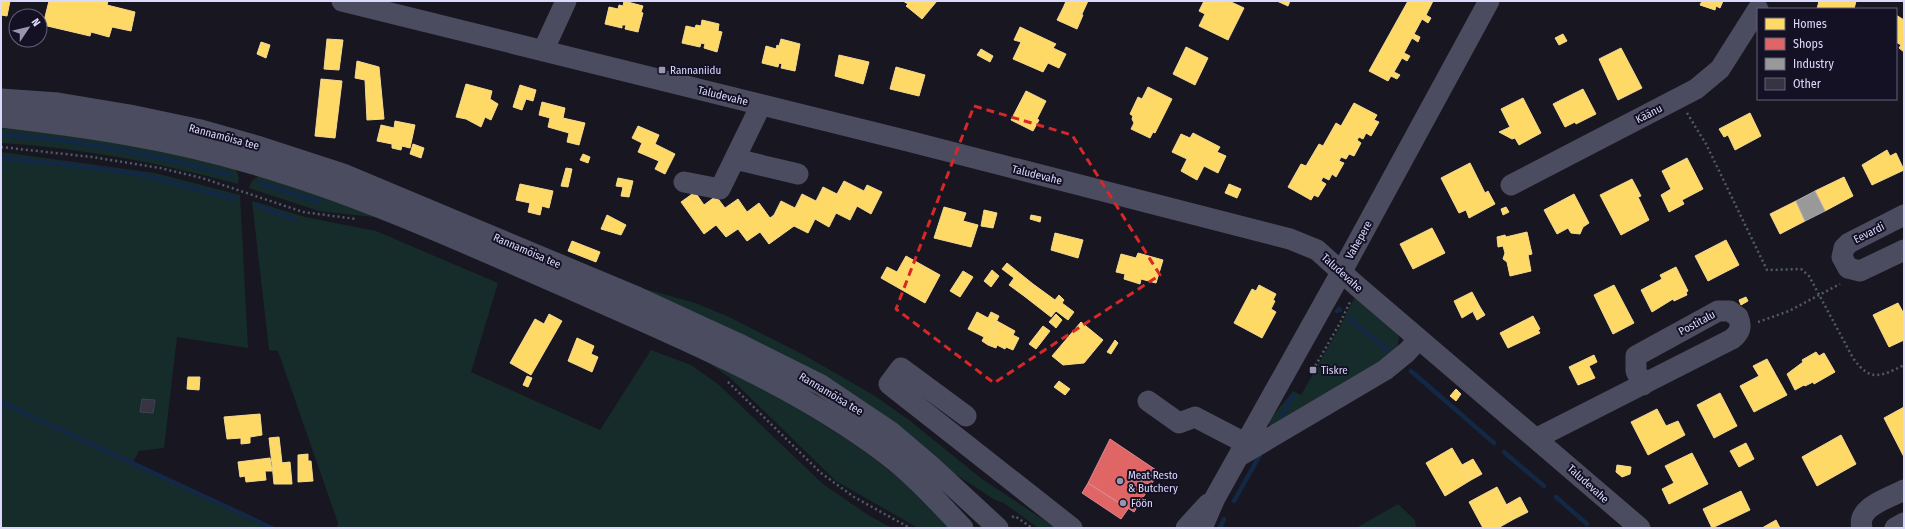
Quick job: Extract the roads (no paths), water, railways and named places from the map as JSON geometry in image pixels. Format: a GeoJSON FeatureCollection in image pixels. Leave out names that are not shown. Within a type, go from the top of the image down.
{"type":"FeatureCollection","features":[{"type":"Feature","properties":{"kind":"street","name":"Taludevahe"},"geometry":{"type":"LineString","coordinates":[[342,1],[1290,239],[1317,250],[1640,528]]}},
{"type":"Feature","properties":{"kind":"street"},"geometry":{"type":"LineString","coordinates":[[543,51],[566,1]]}},
{"type":"Feature","properties":{"kind":"street","name":"Vahepere"},"geometry":{"type":"LineString","coordinates":[[1202,528],[1214,498],[1342,271],[1489,1]]}},
{"type":"Feature","properties":{"kind":"street","name":"Käänu"},"geometry":{"type":"LineString","coordinates":[[1511,185],[1696,90],[1720,69],[1757,11]]}},
{"type":"Feature","properties":{"kind":"street","name":"Rannamõisa tee"},"geometry":{"type":"LineString","coordinates":[[1,99],[58,103],[130,115],[201,130],[257,146],[343,174],[636,297],[737,343],[821,385],[891,432],[931,466],[1003,522]]}},
{"type":"Feature","properties":{"kind":"street"},"geometry":{"type":"LineString","coordinates":[[684,182],[720,189],[761,105]]}},
{"type":"Feature","properties":{"kind":"street","name":"Rannamõisa tee"},"geometry":{"type":"LineString","coordinates":[[1,117],[70,125],[150,138],[244,161],[332,189],[451,237],[756,373],[822,410],[889,456],[963,528]]}},
{"type":"Feature","properties":{"kind":"street"},"geometry":{"type":"LineString","coordinates":[[735,159],[798,174]]}},
{"type":"Feature","properties":{"kind":"street","name":"Eevardi"},"geometry":{"type":"LineString","coordinates":[[1904,215],[1846,245],[1842,257],[1846,265],[1851,270],[1864,270],[1904,250]]}},
{"type":"Feature","properties":{"kind":"street","name":"Postitalu"},"geometry":{"type":"LineString","coordinates":[[1722,310],[1734,314],[1740,322],[1740,328],[1736,336],[1732,339],[1643,385],[1636,371],[1636,356],[1722,310]]}},
{"type":"Feature","properties":{"kind":"street"},"geometry":{"type":"LineString","coordinates":[[1148,401],[1179,424],[1195,417],[1243,449],[1385,370],[1407,352],[1419,339]]}},
{"type":"Feature","properties":{"kind":"street"},"geometry":{"type":"LineString","coordinates":[[966,416],[901,368],[888,384],[1072,528]]}},
{"type":"Feature","properties":{"kind":"street"},"geometry":{"type":"LineString","coordinates":[[1536,438],[1643,385]]}},
{"type":"Feature","properties":{"kind":"street"},"geometry":{"type":"LineString","coordinates":[[1862,528],[1861,519],[1866,510],[1904,490]]}},
{"type":"Feature","properties":{"kind":"street","name":"Vahepere"},"geometry":{"type":"LineString","coordinates":[[1186,528],[1214,498]]}},
{"type":"Feature","properties":{"kind":"street"},"geometry":{"type":"LineString","coordinates":[[1894,528],[1904,523]]}},
{"type":"Feature","properties":{"kind":"waterway"},"geometry":{"type":"LineString","coordinates":[[1,135],[59,140],[117,149],[230,175]]}},
{"type":"Feature","properties":{"kind":"waterway"},"geometry":{"type":"LineString","coordinates":[[1,158],[140,174],[235,199]]}},
{"type":"Feature","properties":{"kind":"waterway"},"geometry":{"type":"LineString","coordinates":[[260,183],[319,202]]}},
{"type":"Feature","properties":{"kind":"waterway"},"geometry":{"type":"LineString","coordinates":[[258,206],[295,220]]}},
{"type":"Feature","properties":{"kind":"waterway"},"geometry":{"type":"LineString","coordinates":[[1337,311],[1339,309],[1340,310]]}},
{"type":"Feature","properties":{"kind":"waterway"},"geometry":{"type":"LineString","coordinates":[[1349,318],[1387,350]]}},
{"type":"Feature","properties":{"kind":"waterway"},"geometry":{"type":"LineString","coordinates":[[1411,371],[1494,443]]}},
{"type":"Feature","properties":{"kind":"waterway"},"geometry":{"type":"LineString","coordinates":[[1281,417],[1293,395]]}},
{"type":"Feature","properties":{"kind":"waterway"},"geometry":{"type":"LineString","coordinates":[[1,402],[272,528]]}},
{"type":"Feature","properties":{"kind":"waterway"},"geometry":{"type":"LineString","coordinates":[[1504,452],[1544,486]]}},
{"type":"Feature","properties":{"kind":"waterway"},"geometry":{"type":"LineString","coordinates":[[1234,501],[1260,455]]}},
{"type":"Feature","properties":{"kind":"waterway"},"geometry":{"type":"LineString","coordinates":[[1556,497],[1587,524]]}},
{"type":"Feature","properties":{"kind":"waterway"},"geometry":{"type":"LineString","coordinates":[[1220,528],[1224,519]]}},
{"type":"Feature","properties":{"kind":"place","name":"Rannaniidu"},"geometry":{"type":"Point","coordinates":[662,70]}},
{"type":"Feature","properties":{"kind":"place","name":"Tiskre"},"geometry":{"type":"Point","coordinates":[1313,370]}},
{"type":"Feature","properties":{"kind":"place","name":"Meat Resto & Butchery"},"geometry":{"type":"Point","coordinates":[1120,481]}},
{"type":"Feature","properties":{"kind":"place","name":"Föön"},"geometry":{"type":"Point","coordinates":[1123,503]}}]}
